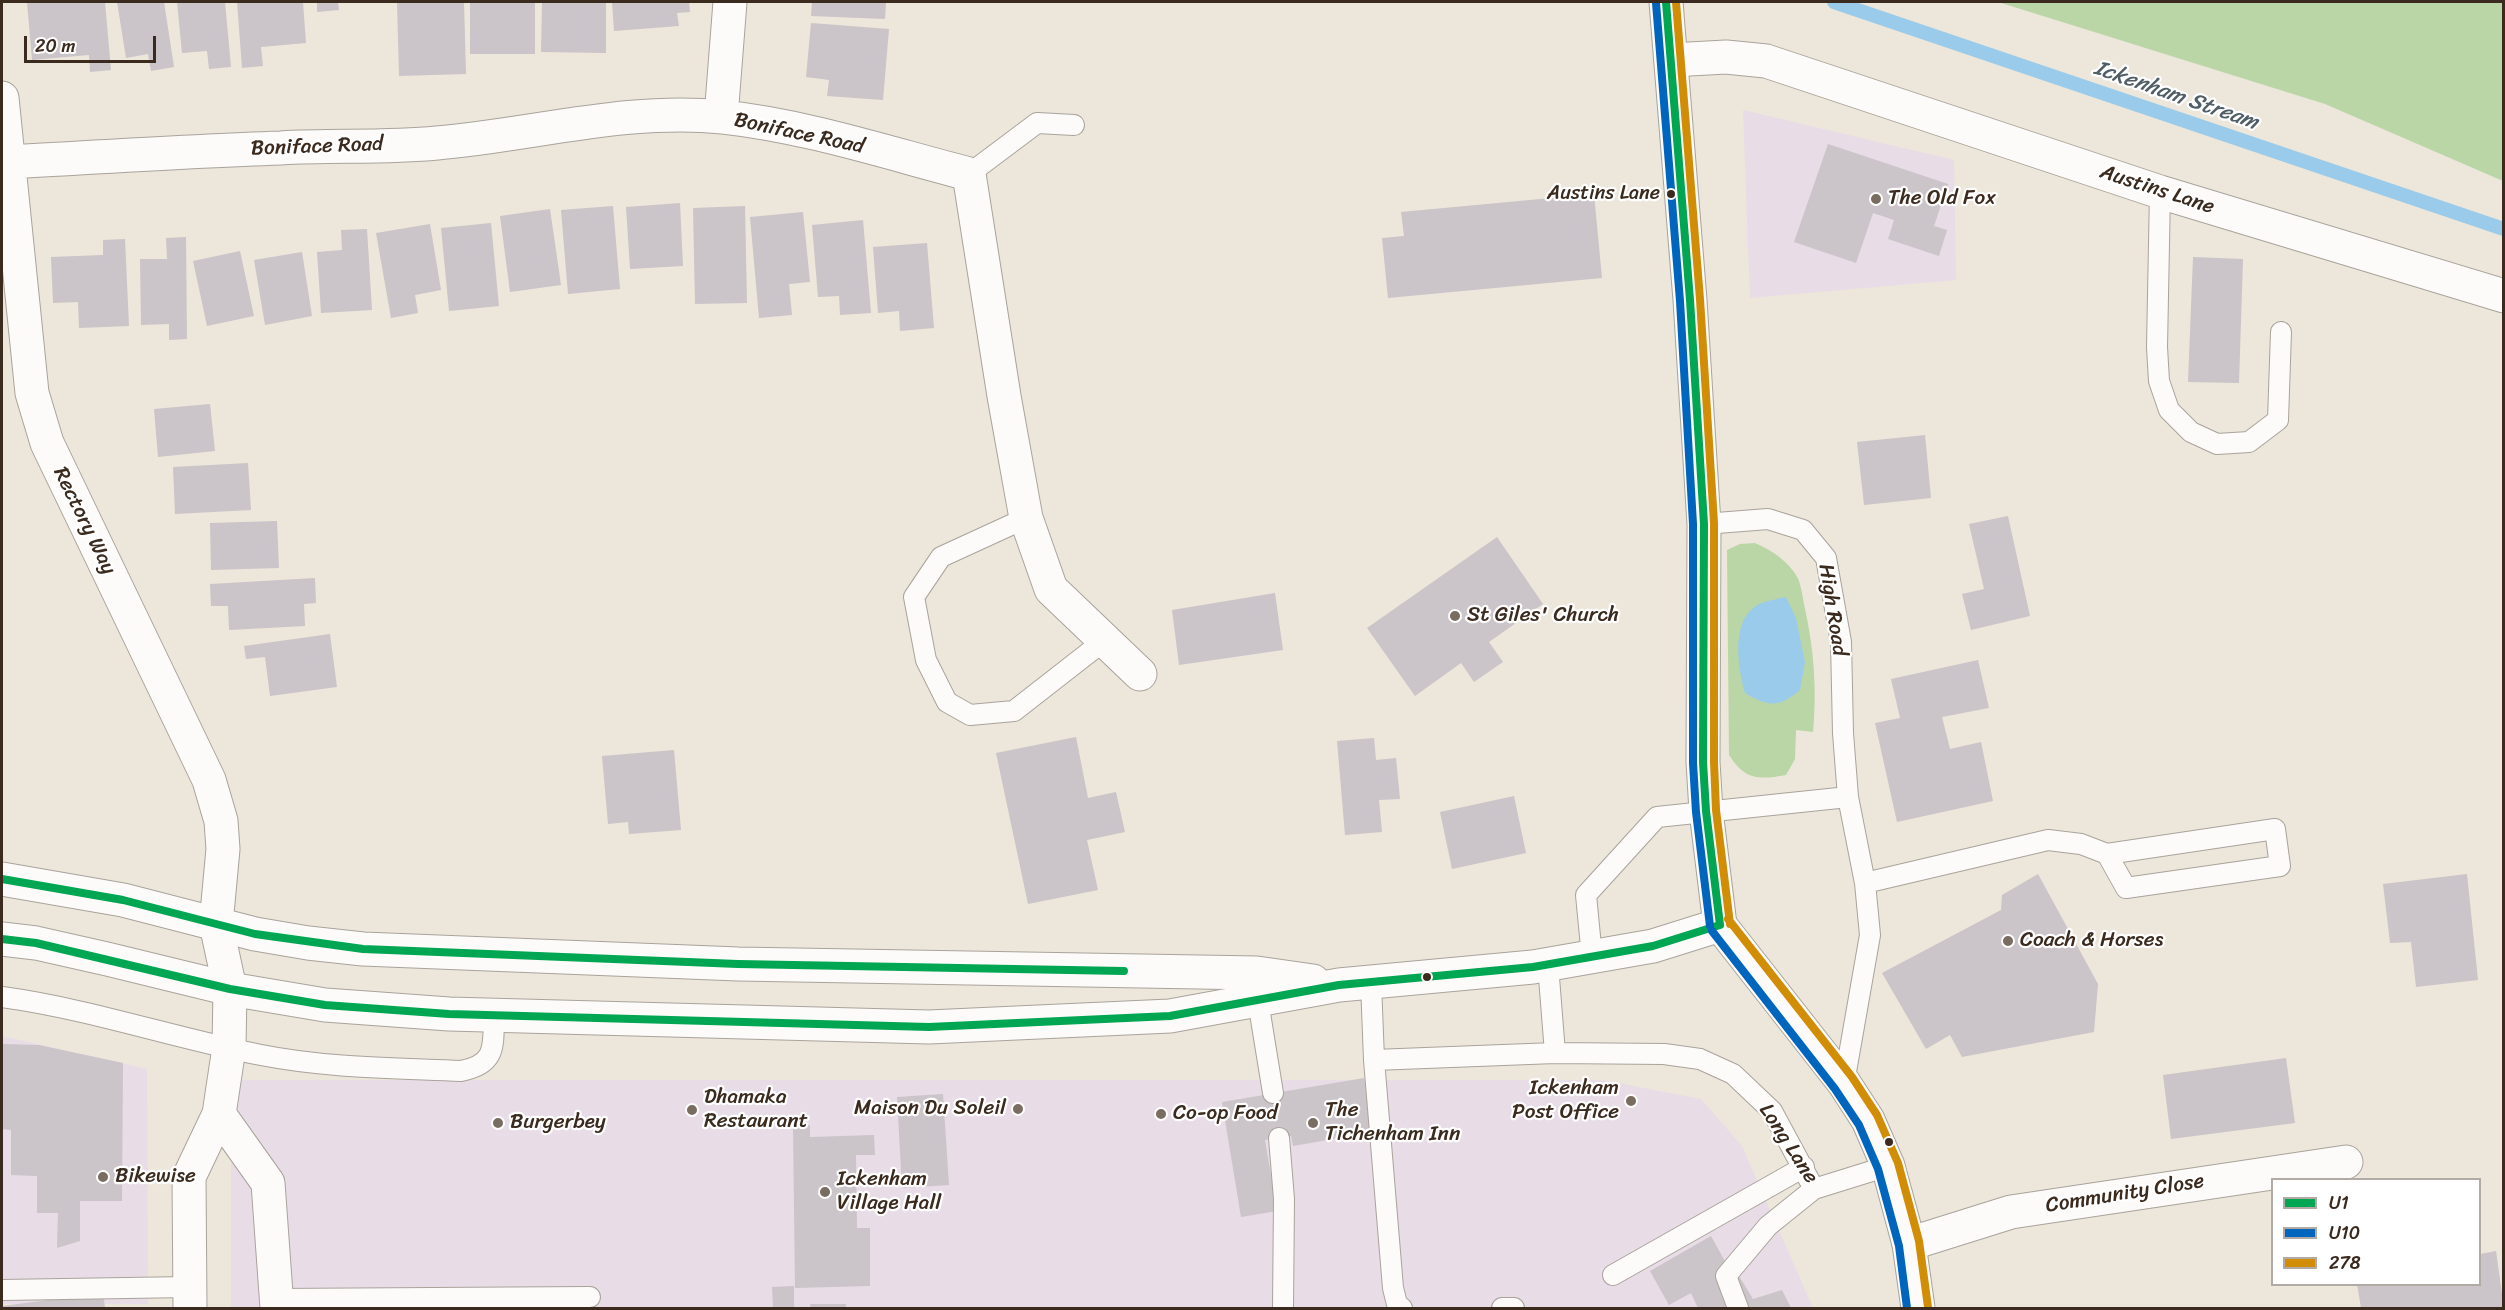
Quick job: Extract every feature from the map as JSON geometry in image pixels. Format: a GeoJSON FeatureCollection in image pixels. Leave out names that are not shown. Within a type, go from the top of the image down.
{"type":"FeatureCollection","features":[{"type":"Feature","properties":{"kind":"main road"},"geometry":{"type":"LineString","coordinates":[[721,117],[730,2]]}},
{"type":"Feature","properties":{"kind":"main road"},"geometry":{"type":"LineString","coordinates":[[1666,2],[1690,300],[1704,524],[1703,762],[1706,811],[1720,925],[1844,1083],[1868,1120],[1888,1166],[1909,1244],[1918,1308]]}},
{"type":"Feature","properties":{"kind":"main road","name":"Austins Lane"},"geometry":{"type":"LineString","coordinates":[[1671,60],[1726,57],[1766,61],[2160,192],[2504,296]]}},
{"type":"Feature","properties":{"kind":"main road","name":"Rectory Way"},"geometry":{"type":"LineString","coordinates":[[2,98],[32,393],[38,419],[46,443],[217,801],[223,849],[216,924],[230,989],[229,1048],[219,1114],[189,1177],[189,1298]]}},
{"type":"Feature","properties":{"kind":"main road","name":"Boniface Road"},"geometry":{"type":"LineString","coordinates":[[9,162],[283,148],[434,144],[492,138],[592,121],[661,116],[721,117],[783,126],[969,174]]}},
{"type":"Feature","properties":{"kind":"main road"},"geometry":{"type":"LineString","coordinates":[[969,174],[1026,518],[1052,589],[1140,674]]}},
{"type":"Feature","properties":{"kind":"main road"},"geometry":{"type":"LineString","coordinates":[[2,879],[123,900],[255,934],[308,943],[421,952],[738,964],[1257,974],[1355,984]]}},
{"type":"Feature","properties":{"kind":"main road"},"geometry":{"type":"LineString","coordinates":[[2,939],[107,958],[230,989],[325,1005],[384,1011],[929,1027],[1170,1016],[1355,984],[1548,965],[1653,946],[1720,925]]}},
{"type":"Feature","properties":{"kind":"main road"},"geometry":{"type":"LineString","coordinates":[[219,1114],[268,1184],[277,1304]]}},
{"type":"Feature","properties":{"kind":"main road","name":"Community Close"},"geometry":{"type":"LineString","coordinates":[[1909,1244],[2011,1212],[2346,1162]]}},
{"type":"Feature","properties":{"kind":"lane"},"geometry":{"type":"LineString","coordinates":[[969,174],[1037,123],[1074,125]]}},
{"type":"Feature","properties":{"kind":"lane"},"geometry":{"type":"LineString","coordinates":[[2160,192],[2157,347],[2159,381],[2169,410],[2191,432],[2217,444],[2249,442],[2278,420],[2281,332]]}},
{"type":"Feature","properties":{"kind":"lane"},"geometry":{"type":"LineString","coordinates":[[1026,518],[941,557],[914,597],[926,660],[947,702],[970,715],[1014,711],[1105,640]]}},
{"type":"Feature","properties":{"kind":"lane","name":"High Road"},"geometry":{"type":"LineString","coordinates":[[1704,524],[1768,519],[1803,530],[1826,558],[1842,642],[1843,733],[1848,798],[1865,883],[1870,935],[1844,1083]]}},
{"type":"Feature","properties":{"kind":"lane"},"geometry":{"type":"LineString","coordinates":[[1592,957],[1586,895],[1657,817],[1848,798]]}},
{"type":"Feature","properties":{"kind":"lane"},"geometry":{"type":"LineString","coordinates":[[1865,883],[2048,840],[2081,844],[2107,854],[2275,829],[2280,866],[2126,888],[2107,854]]}},
{"type":"Feature","properties":{"kind":"lane"},"geometry":{"type":"LineString","coordinates":[[1548,965],[1555,1053]]}},
{"type":"Feature","properties":{"kind":"lane"},"geometry":{"type":"LineString","coordinates":[[1355,984],[1374,1060],[1393,1288],[1397,1304],[1402,1308]]}},
{"type":"Feature","properties":{"kind":"lane"},"geometry":{"type":"LineString","coordinates":[[2,997],[75,1009],[229,1048],[323,1064],[461,1071],[480,1066],[491,1054],[494,1015]]}},
{"type":"Feature","properties":{"kind":"lane"},"geometry":{"type":"LineString","coordinates":[[1258,1001],[1273,1094]]}},
{"type":"Feature","properties":{"kind":"lane","name":"Long Lane"},"geometry":{"type":"LineString","coordinates":[[1374,1060],[1555,1053],[1664,1054],[1700,1059],[1733,1074],[1772,1111],[1804,1167],[1814,1190],[1888,1166]]}},
{"type":"Feature","properties":{"kind":"lane"},"geometry":{"type":"LineString","coordinates":[[1279,1138],[1284,1199],[1283,1308]]}},
{"type":"Feature","properties":{"kind":"lane"},"geometry":{"type":"LineString","coordinates":[[1613,1275],[1804,1167]]}},
{"type":"Feature","properties":{"kind":"lane"},"geometry":{"type":"LineString","coordinates":[[1738,1308],[1726,1276],[1768,1226],[1814,1190]]}},
{"type":"Feature","properties":{"kind":"lane"},"geometry":{"type":"LineString","coordinates":[[2,1290],[189,1298]]}},
{"type":"Feature","properties":{"kind":"lane"},"geometry":{"type":"LineString","coordinates":[[277,1304],[590,1297]]}},
{"type":"Feature","properties":{"kind":"shaded area"},"geometry":{"type":"Polygon","coordinates":[[[1743,110],[1954,160],[1956,280],[1750,298],[1743,110]]]}},
{"type":"Feature","properties":{"kind":"shaded area"},"geometry":{"type":"Polygon","coordinates":[[[2,1036],[147,1069],[148,1304],[2,1304],[2,1036]]]}},
{"type":"Feature","properties":{"kind":"shaded area"},"geometry":{"type":"Polygon","coordinates":[[[231,1080],[1602,1080],[1701,1099],[1742,1146],[1813,1308],[231,1308],[231,1080]]]}},
{"type":"Feature","properties":{"kind":"green space"},"geometry":{"type":"Polygon","coordinates":[[[1998,2],[2503,2],[2503,181],[2325,104],[1998,2]]]}},
{"type":"Feature","properties":{"kind":"green space"},"geometry":{"type":"Polygon","coordinates":[[[1755,543],[1781,558],[1792,569],[1799,581],[1814,670],[1813,732],[1796,730],[1795,759],[1786,775],[1768,778],[1747,774],[1729,755],[1727,550],[1740,544],[1755,543]]]}},
{"type":"Feature","properties":{"kind":"water"},"geometry":{"type":"Polygon","coordinates":[[[1786,597],[1796,618],[1805,662],[1800,690],[1786,700],[1773,704],[1760,701],[1745,693],[1738,643],[1744,619],[1752,610],[1765,602],[1786,597]]]}},
{"type":"Feature","properties":{"kind":"building"},"geometry":{"type":"Polygon","coordinates":[[[27,2],[105,2],[111,70],[90,72],[89,55],[32,60],[27,2]]]}},
{"type":"Feature","properties":{"kind":"building"},"geometry":{"type":"Polygon","coordinates":[[[117,2],[164,2],[174,67],[151,71],[148,54],[126,58],[117,2]]]}},
{"type":"Feature","properties":{"kind":"building"},"geometry":{"type":"Polygon","coordinates":[[[177,2],[225,2],[231,67],[209,69],[207,51],[182,53],[177,2]]]}},
{"type":"Feature","properties":{"kind":"building"},"geometry":{"type":"Polygon","coordinates":[[[237,2],[303,2],[306,43],[261,47],[263,66],[242,68],[237,2]]]}},
{"type":"Feature","properties":{"kind":"building"},"geometry":{"type":"Polygon","coordinates":[[[317,2],[338,2],[339,10],[317,12],[317,2]]]}},
{"type":"Feature","properties":{"kind":"building"},"geometry":{"type":"Polygon","coordinates":[[[397,2],[464,2],[466,74],[399,76],[397,2]]]}},
{"type":"Feature","properties":{"kind":"building"},"geometry":{"type":"Polygon","coordinates":[[[470,2],[535,2],[535,54],[470,54],[470,2]]]}},
{"type":"Feature","properties":{"kind":"building"},"geometry":{"type":"Polygon","coordinates":[[[542,2],[606,2],[606,53],[541,52],[542,2]]]}},
{"type":"Feature","properties":{"kind":"building"},"geometry":{"type":"Polygon","coordinates":[[[612,2],[689,2],[690,12],[677,13],[679,26],[614,31],[612,2]]]}},
{"type":"Feature","properties":{"kind":"building"},"geometry":{"type":"Polygon","coordinates":[[[812,2],[886,2],[885,19],[811,16],[812,2]]]}},
{"type":"Feature","properties":{"kind":"building"},"geometry":{"type":"Polygon","coordinates":[[[811,23],[889,29],[883,100],[827,96],[829,80],[806,77],[811,23]]]}},
{"type":"Feature","properties":{"kind":"building","name":"The Old Fox"},"geometry":{"type":"Polygon","coordinates":[[[1828,144],[1948,184],[1934,226],[1947,230],[1939,256],[1888,239],[1894,220],[1873,213],[1856,263],[1794,242],[1828,144]]]}},
{"type":"Feature","properties":{"kind":"building"},"geometry":{"type":"Polygon","coordinates":[[[1594,194],[1602,278],[1388,298],[1382,238],[1404,236],[1401,212],[1594,194]]]}},
{"type":"Feature","properties":{"kind":"building"},"geometry":{"type":"Polygon","coordinates":[[[680,203],[683,266],[630,269],[626,207],[680,203]]]}},
{"type":"Feature","properties":{"kind":"building"},"geometry":{"type":"Polygon","coordinates":[[[613,206],[620,289],[568,294],[561,210],[613,206]]]}},
{"type":"Feature","properties":{"kind":"building"},"geometry":{"type":"Polygon","coordinates":[[[745,206],[747,303],[695,304],[693,208],[745,206]]]}},
{"type":"Feature","properties":{"kind":"building"},"geometry":{"type":"Polygon","coordinates":[[[550,209],[561,285],[510,292],[500,216],[550,209]]]}},
{"type":"Feature","properties":{"kind":"building"},"geometry":{"type":"Polygon","coordinates":[[[803,212],[810,282],[789,284],[792,315],[759,318],[750,217],[803,212]]]}},
{"type":"Feature","properties":{"kind":"building"},"geometry":{"type":"Polygon","coordinates":[[[863,220],[871,313],[840,315],[839,296],[818,297],[812,225],[863,220]]]}},
{"type":"Feature","properties":{"kind":"building"},"geometry":{"type":"Polygon","coordinates":[[[491,223],[499,306],[449,311],[441,228],[491,223]]]}},
{"type":"Feature","properties":{"kind":"building"},"geometry":{"type":"Polygon","coordinates":[[[430,224],[441,290],[415,295],[418,313],[391,318],[376,233],[430,224]]]}},
{"type":"Feature","properties":{"kind":"building"},"geometry":{"type":"Polygon","coordinates":[[[367,229],[372,310],[321,313],[317,252],[342,250],[341,230],[367,229]]]}},
{"type":"Feature","properties":{"kind":"building"},"geometry":{"type":"Polygon","coordinates":[[[186,237],[187,339],[169,340],[169,324],[141,325],[140,259],[167,259],[166,238],[186,237]]]}},
{"type":"Feature","properties":{"kind":"building"},"geometry":{"type":"Polygon","coordinates":[[[125,239],[129,326],[79,328],[78,302],[53,303],[51,257],[103,255],[103,240],[125,239]]]}},
{"type":"Feature","properties":{"kind":"building"},"geometry":{"type":"Polygon","coordinates":[[[927,243],[934,328],[900,331],[899,311],[878,313],[873,247],[927,243]]]}},
{"type":"Feature","properties":{"kind":"building"},"geometry":{"type":"Polygon","coordinates":[[[240,251],[254,316],[207,326],[193,261],[240,251]]]}},
{"type":"Feature","properties":{"kind":"building"},"geometry":{"type":"Polygon","coordinates":[[[302,252],[312,316],[265,325],[254,260],[302,252]]]}},
{"type":"Feature","properties":{"kind":"building"},"geometry":{"type":"Polygon","coordinates":[[[2193,257],[2243,259],[2239,383],[2188,382],[2193,257]]]}},
{"type":"Feature","properties":{"kind":"building"},"geometry":{"type":"Polygon","coordinates":[[[210,404],[215,451],[158,457],[154,409],[210,404]]]}},
{"type":"Feature","properties":{"kind":"building"},"geometry":{"type":"Polygon","coordinates":[[[1925,435],[1931,498],[1864,505],[1857,442],[1925,435]]]}},
{"type":"Feature","properties":{"kind":"building"},"geometry":{"type":"Polygon","coordinates":[[[248,463],[251,510],[175,514],[173,467],[248,463]]]}},
{"type":"Feature","properties":{"kind":"building"},"geometry":{"type":"Polygon","coordinates":[[[2008,516],[2030,616],[1971,630],[1962,594],[1984,589],[1969,524],[2008,516]]]}},
{"type":"Feature","properties":{"kind":"building"},"geometry":{"type":"Polygon","coordinates":[[[277,521],[279,568],[211,570],[210,523],[277,521]]]}},
{"type":"Feature","properties":{"kind":"building","name":"St Giles' Church"},"geometry":{"type":"Polygon","coordinates":[[[1497,537],[1543,604],[1489,642],[1503,662],[1474,682],[1461,663],[1415,696],[1367,628],[1497,537]]]}},
{"type":"Feature","properties":{"kind":"building"},"geometry":{"type":"Polygon","coordinates":[[[315,578],[316,603],[304,604],[305,626],[229,630],[228,606],[211,606],[210,584],[315,578]]]}},
{"type":"Feature","properties":{"kind":"building"},"geometry":{"type":"Polygon","coordinates":[[[1275,593],[1283,650],[1179,665],[1172,610],[1275,593]]]}},
{"type":"Feature","properties":{"kind":"building"},"geometry":{"type":"Polygon","coordinates":[[[330,634],[337,687],[270,696],[265,657],[246,659],[244,646],[330,634]]]}},
{"type":"Feature","properties":{"kind":"building"},"geometry":{"type":"Polygon","coordinates":[[[1978,660],[1989,708],[1942,717],[1950,749],[1981,742],[1993,801],[1897,822],[1875,723],[1900,718],[1891,679],[1978,660]]]}},
{"type":"Feature","properties":{"kind":"building"},"geometry":{"type":"Polygon","coordinates":[[[1076,737],[1088,798],[1116,792],[1125,832],[1087,840],[1098,890],[1028,904],[996,753],[1076,737]]]}},
{"type":"Feature","properties":{"kind":"building"},"geometry":{"type":"Polygon","coordinates":[[[1374,738],[1376,760],[1396,758],[1400,799],[1379,800],[1382,832],[1345,835],[1337,741],[1374,738]]]}},
{"type":"Feature","properties":{"kind":"building"},"geometry":{"type":"Polygon","coordinates":[[[674,750],[681,830],[629,834],[628,822],[608,824],[602,756],[674,750]]]}},
{"type":"Feature","properties":{"kind":"building"},"geometry":{"type":"Polygon","coordinates":[[[1514,796],[1526,853],[1452,869],[1440,812],[1514,796]]]}},
{"type":"Feature","properties":{"kind":"building","name":"Coach & Horses"},"geometry":{"type":"Polygon","coordinates":[[[2038,874],[2098,984],[2094,1032],[1962,1057],[1950,1035],[1926,1049],[1882,973],[2001,910],[2002,895],[2038,874]]]}},
{"type":"Feature","properties":{"kind":"building"},"geometry":{"type":"Polygon","coordinates":[[[2467,874],[2478,980],[2416,987],[2411,942],[2390,943],[2383,884],[2467,874]]]}},
{"type":"Feature","properties":{"kind":"building"},"geometry":{"type":"Polygon","coordinates":[[[2,1044],[39,1045],[123,1063],[122,1201],[80,1201],[80,1241],[57,1248],[58,1213],[37,1213],[37,1176],[11,1175],[11,1130],[2,1129],[2,1044]]]}},
{"type":"Feature","properties":{"kind":"building"},"geometry":{"type":"Polygon","coordinates":[[[2286,1058],[2295,1123],[2171,1139],[2163,1075],[2286,1058]]]}},
{"type":"Feature","properties":{"kind":"building"},"geometry":{"type":"Polygon","coordinates":[[[1364,1078],[1373,1132],[1293,1146],[1291,1136],[1265,1140],[1277,1211],[1241,1217],[1222,1102],[1364,1078]]]}},
{"type":"Feature","properties":{"kind":"building"},"geometry":{"type":"Polygon","coordinates":[[[943,1094],[949,1185],[902,1188],[897,1097],[943,1094]]]}},
{"type":"Feature","properties":{"kind":"building","name":"Ickenham Village Hall"},"geometry":{"type":"Polygon","coordinates":[[[793,1125],[810,1125],[810,1137],[874,1135],[875,1155],[856,1155],[857,1228],[870,1228],[870,1286],[795,1288],[793,1125]]]}},
{"type":"Feature","properties":{"kind":"building"},"geometry":{"type":"Polygon","coordinates":[[[1711,1236],[1727,1265],[1731,1263],[1753,1299],[1782,1290],[1791,1308],[1698,1308],[1691,1293],[1669,1305],[1650,1271],[1711,1236]]]}},
{"type":"Feature","properties":{"kind":"building"},"geometry":{"type":"Polygon","coordinates":[[[2496,1251],[2504,1308],[2361,1308],[2357,1286],[2481,1286],[2481,1254],[2496,1251]]]}},
{"type":"Feature","properties":{"kind":"building"},"geometry":{"type":"Polygon","coordinates":[[[794,1286],[794,1308],[773,1308],[772,1287],[794,1286]]]}},
{"type":"Feature","properties":{"kind":"building"},"geometry":{"type":"Polygon","coordinates":[[[103,1293],[105,1308],[2,1308],[2,1306],[103,1293]]]}},
{"type":"Feature","properties":{"kind":"building"},"geometry":{"type":"Polygon","coordinates":[[[810,1304],[846,1304],[846,1308],[811,1308],[810,1304]]]}},
{"type":"Feature","properties":{"kind":"waterway","name":"Ickenham Stream"},"geometry":{"type":"LineString","coordinates":[[1834,2],[2504,229]]}},
{"type":"Feature","properties":{"kind":"transit line","name":"U1"},"geometry":{"type":"LineString","coordinates":[[1666,2],[1690,300],[1704,524],[1703,762],[1706,811],[1720,925]]}},
{"type":"Feature","properties":{"kind":"transit line","name":"278"},"geometry":{"type":"LineString","coordinates":[[1676,2],[1700,299],[1714,523],[1714,762],[1716,810],[1730,924]]}},
{"type":"Feature","properties":{"kind":"transit line","name":"U10"},"geometry":{"type":"LineString","coordinates":[[1656,3],[1680,301],[1693,524],[1693,763],[1696,812],[1710,926]]}},
{"type":"Feature","properties":{"kind":"transit line","name":"U1"},"geometry":{"type":"LineString","coordinates":[[2,879],[123,900],[255,934],[363,949],[738,964],[1124,971]]}},
{"type":"Feature","properties":{"kind":"transit line","name":"278"},"geometry":{"type":"LineString","coordinates":[[1728,919],[1852,1077],[1877,1115],[1898,1163],[1919,1241],[1928,1307]]}},
{"type":"Feature","properties":{"kind":"transit line","name":"U1"},"geometry":{"type":"LineString","coordinates":[[2,939],[36,943],[230,989],[325,1005],[449,1014],[929,1027],[1170,1016],[1339,985],[1533,967],[1653,946],[1720,925]]}},
{"type":"Feature","properties":{"kind":"transit line","name":"U10"},"geometry":{"type":"LineString","coordinates":[[1712,931],[1835,1089],[1859,1125],[1878,1169],[1899,1246],[1907,1308]]}},
{"type":"Feature","properties":{"kind":"place","name":"Austins Lane"},"geometry":{"type":"Point","coordinates":[1671,194]}},
{"type":"Feature","properties":{"kind":"place","name":"The Old Fox"},"geometry":{"type":"Point","coordinates":[1876,199]}},
{"type":"Feature","properties":{"kind":"place","name":"St Giles' Church"},"geometry":{"type":"Point","coordinates":[1455,616]}},
{"type":"Feature","properties":{"kind":"place","name":"Coach & Horses"},"geometry":{"type":"Point","coordinates":[2008,941]}},
{"type":"Feature","properties":{"kind":"place","name":"Ickenham Post Office"},"geometry":{"type":"Point","coordinates":[1631,1101]}},
{"type":"Feature","properties":{"kind":"place","name":"Maison Du Soleil"},"geometry":{"type":"Point","coordinates":[1018,1109]}},
{"type":"Feature","properties":{"kind":"place","name":"Dhamaka Restaurant"},"geometry":{"type":"Point","coordinates":[692,1110]}},
{"type":"Feature","properties":{"kind":"place","name":"Co-op Food"},"geometry":{"type":"Point","coordinates":[1161,1114]}},
{"type":"Feature","properties":{"kind":"place","name":"Burgerbey"},"geometry":{"type":"Point","coordinates":[498,1123]}},
{"type":"Feature","properties":{"kind":"place","name":"The Tichenham Inn"},"geometry":{"type":"Point","coordinates":[1313,1123]}},
{"type":"Feature","properties":{"kind":"place","name":"Bikewise"},"geometry":{"type":"Point","coordinates":[103,1177]}},
{"type":"Feature","properties":{"kind":"place","name":"Ickenham Village Hall"},"geometry":{"type":"Point","coordinates":[825,1192]}}]}
